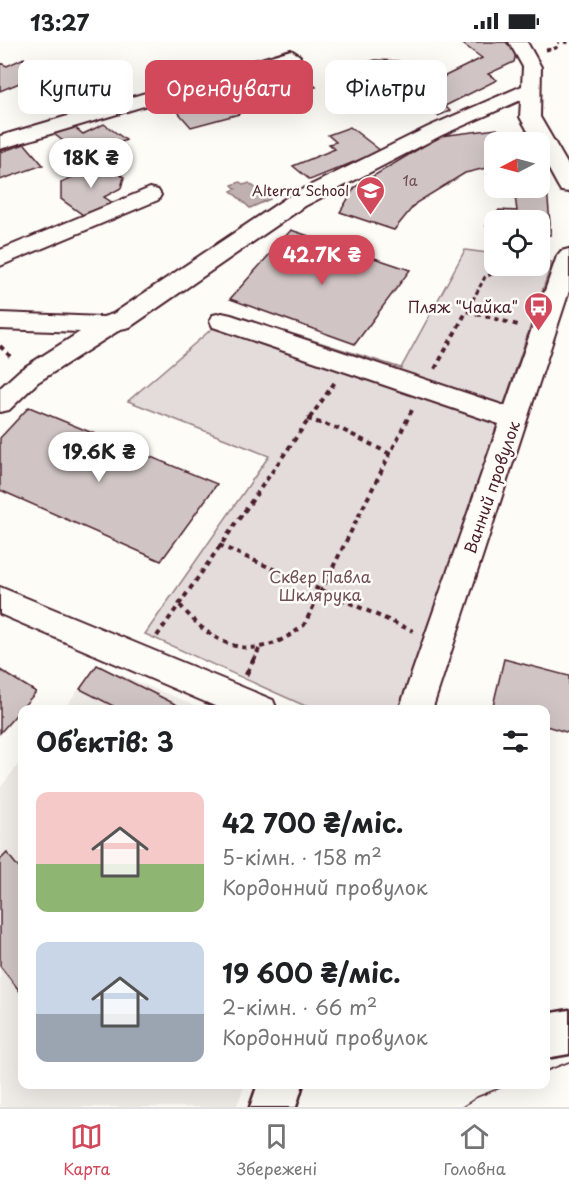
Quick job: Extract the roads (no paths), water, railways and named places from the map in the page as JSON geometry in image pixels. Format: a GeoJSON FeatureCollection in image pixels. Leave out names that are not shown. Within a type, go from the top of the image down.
{"type":"FeatureCollection","features":[{"type":"Feature","properties":{"kind":"main road"},"geometry":{"type":"LineString","coordinates":[[550,1035],[569,1032]]}},
{"type":"Feature","properties":{"kind":"main road"},"geometry":{"type":"LineString","coordinates":[[273,1107],[280,1089]]}},
{"type":"Feature","properties":{"kind":"street"},"geometry":{"type":"LineString","coordinates":[[522,48],[532,67],[530,117],[569,186]]}},
{"type":"Feature","properties":{"kind":"street"},"geometry":{"type":"LineString","coordinates":[[0,143],[291,56]]}},
{"type":"Feature","properties":{"kind":"street"},"geometry":{"type":"LineString","coordinates":[[0,403],[29,376],[128,316],[297,201],[435,131],[530,89]]}},
{"type":"Feature","properties":{"kind":"street"},"geometry":{"type":"LineString","coordinates":[[0,259],[150,195]]}},
{"type":"Feature","properties":{"kind":"street","name":"Ванний провулок"},"geometry":{"type":"LineString","coordinates":[[416,705],[568,262]]}},
{"type":"Feature","properties":{"kind":"street"},"geometry":{"type":"LineString","coordinates":[[0,321],[112,324]]}},
{"type":"Feature","properties":{"kind":"street"},"geometry":{"type":"LineString","coordinates":[[222,321],[514,419]]}},
{"type":"Feature","properties":{"kind":"street"},"geometry":{"type":"LineString","coordinates":[[0,600],[249,705]]}},
{"type":"Feature","properties":{"kind":"tram line"},"geometry":{"type":"LineString","coordinates":[[550,1069],[569,1062]]}},
{"type":"Feature","properties":{"kind":"tram line"},"geometry":{"type":"LineString","coordinates":[[462,1107],[477,1097],[497,1089]]}},
{"type":"Feature","properties":{"kind":"place","name":"Alterra School"},"geometry":{"type":"Point","coordinates":[370,216]}},
{"type":"Feature","properties":{"kind":"place","name":"Пляж \"Чайка\""},"geometry":{"type":"Point","coordinates":[539,332]}},
{"type":"Feature","properties":{"kind":"park label","name":"Сквер Павла Шклярука"},"geometry":{"type":"Point","coordinates":[320,585]}}]}
